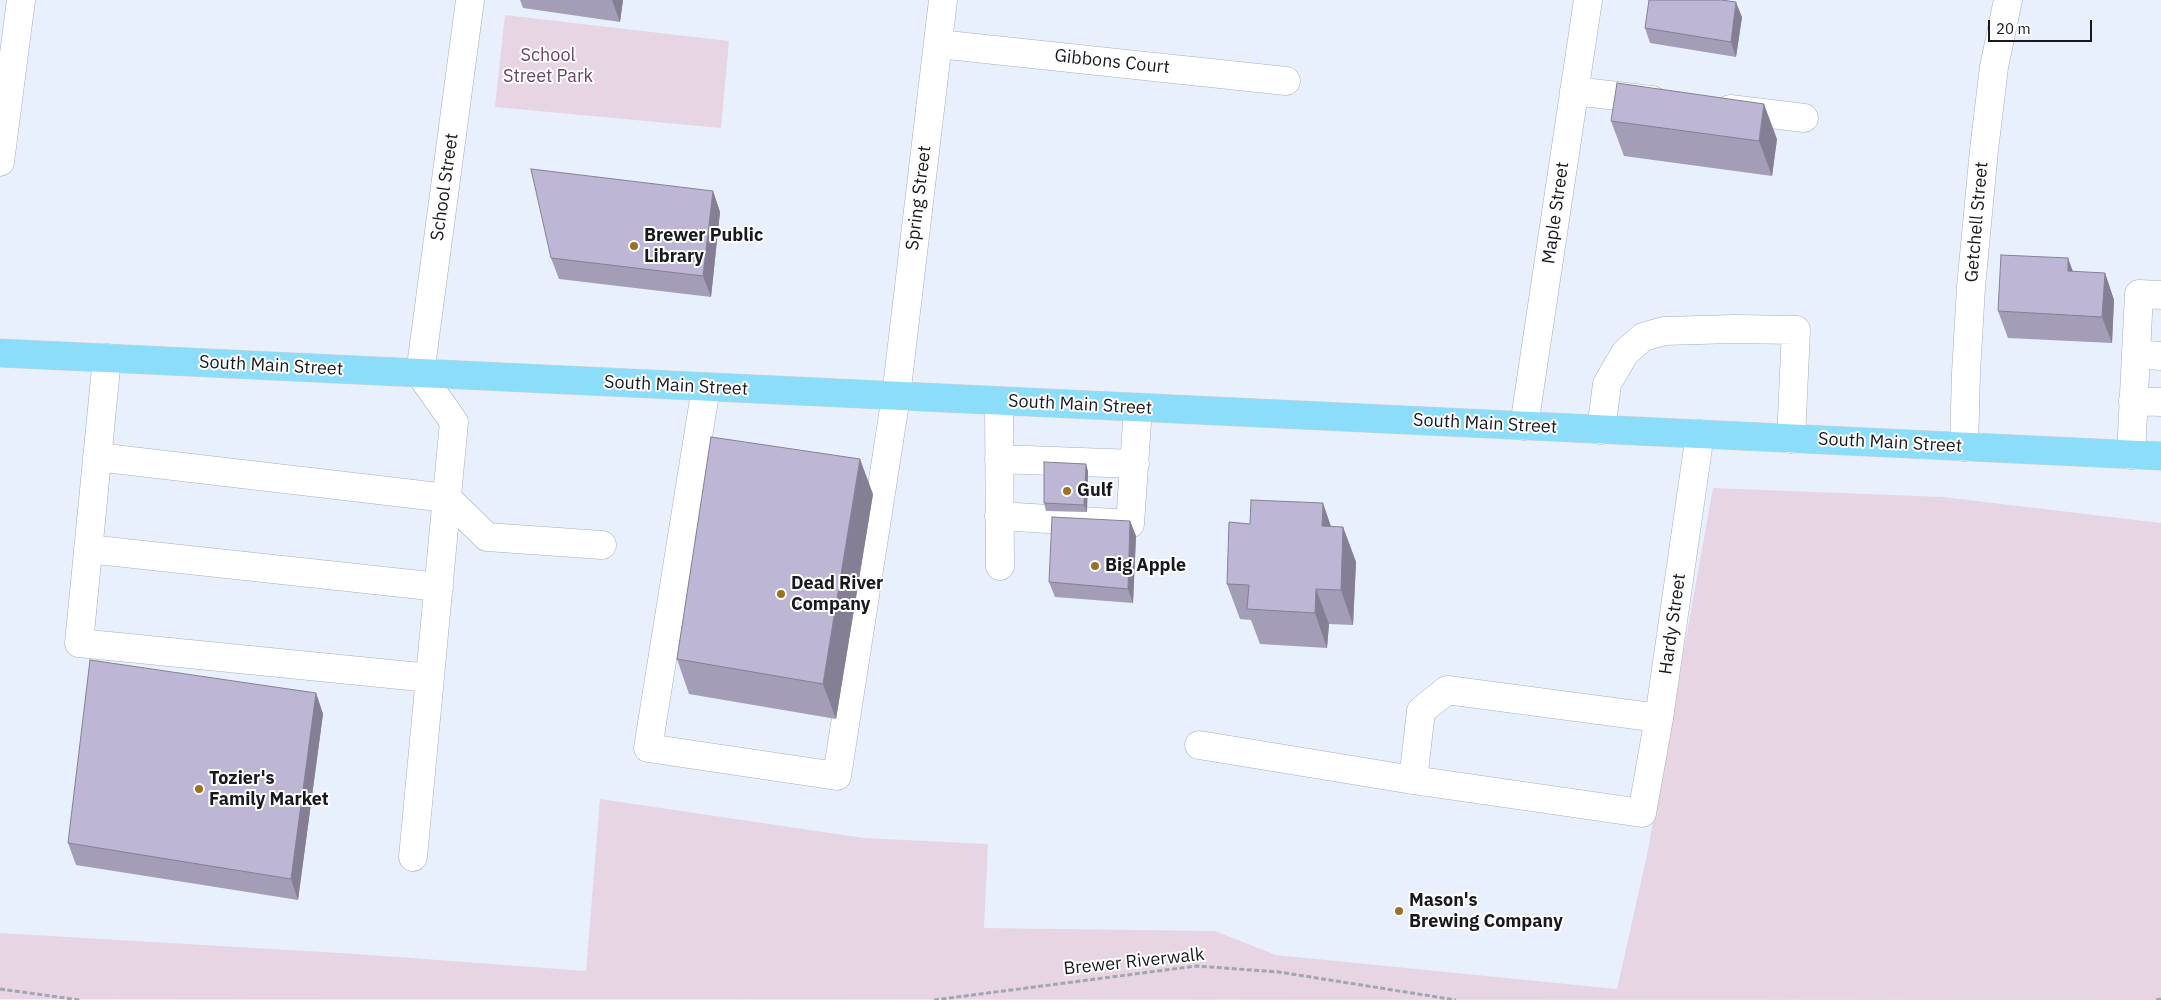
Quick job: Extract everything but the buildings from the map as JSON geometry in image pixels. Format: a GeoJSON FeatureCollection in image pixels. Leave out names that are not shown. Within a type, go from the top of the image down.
{"type":"FeatureCollection","features":[{"type":"Feature","properties":{"kind":"main road","name":"South Main Street"},"geometry":{"type":"LineString","coordinates":[[0,353],[2161,456]]}},
{"type":"Feature","properties":{"kind":"street","name":"School Street"},"geometry":{"type":"LineString","coordinates":[[420,374],[470,0]]}},
{"type":"Feature","properties":{"kind":"street","name":"Spring Street"},"geometry":{"type":"LineString","coordinates":[[706,387],[648,748],[837,776],[896,396],[943,0]]}},
{"type":"Feature","properties":{"kind":"street","name":"Maple Street"},"geometry":{"type":"LineString","coordinates":[[1524,426],[1588,0]]}},
{"type":"Feature","properties":{"kind":"street","name":"Getchell Street"},"geometry":{"type":"LineString","coordinates":[[1964,447],[1967,354],[1983,160],[1994,67],[2008,0]]}},
{"type":"Feature","properties":{"kind":"street"},"geometry":{"type":"LineString","coordinates":[[0,162],[14,7]]}},
{"type":"Feature","properties":{"kind":"street","name":"Gibbons Court"},"geometry":{"type":"LineString","coordinates":[[938,44],[1286,81]]}},
{"type":"Feature","properties":{"kind":"street"},"geometry":{"type":"LineString","coordinates":[[1574,90],[1680,103]]}},
{"type":"Feature","properties":{"kind":"street"},"geometry":{"type":"LineString","coordinates":[[1708,106],[1804,118]]}},
{"type":"Feature","properties":{"kind":"street"},"geometry":{"type":"LineString","coordinates":[[2131,454],[2133,401],[2148,355],[2138,294],[2161,294]]}},
{"type":"Feature","properties":{"kind":"street"},"geometry":{"type":"LineString","coordinates":[[1601,430],[1607,384],[1624,353],[1643,337],[1664,331],[1796,330],[1791,439]]}},
{"type":"Feature","properties":{"kind":"street"},"geometry":{"type":"LineString","coordinates":[[107,358],[79,643],[430,678]]}},
{"type":"Feature","properties":{"kind":"street"},"geometry":{"type":"LineString","coordinates":[[413,857],[454,422],[420,374]]}},
{"type":"Feature","properties":{"kind":"street"},"geometry":{"type":"LineString","coordinates":[[999,401],[1000,566]]}},
{"type":"Feature","properties":{"kind":"street"},"geometry":{"type":"LineString","coordinates":[[2133,401],[2161,402]]}},
{"type":"Feature","properties":{"kind":"street"},"geometry":{"type":"LineString","coordinates":[[999,516],[1130,524],[1138,408]]}},
{"type":"Feature","properties":{"kind":"street","name":"Hardy Street"},"geometry":{"type":"LineString","coordinates":[[1413,780],[1642,812],[1659,718],[1700,434]]}},
{"type":"Feature","properties":{"kind":"street"},"geometry":{"type":"LineString","coordinates":[[97,457],[447,498],[487,537],[602,545]]}},
{"type":"Feature","properties":{"kind":"street"},"geometry":{"type":"LineString","coordinates":[[999,459],[1135,464]]}},
{"type":"Feature","properties":{"kind":"street"},"geometry":{"type":"LineString","coordinates":[[88,549],[439,587]]}},
{"type":"Feature","properties":{"kind":"street"},"geometry":{"type":"LineString","coordinates":[[1200,745],[1413,780],[1421,711],[1447,690],[1659,718]]}},
{"type":"Feature","properties":{"kind":"path","name":"Brewer Riverwalk"},"geometry":{"type":"LineString","coordinates":[[934,1000],[1196,966],[1279,972],[1456,1000]]}},
{"type":"Feature","properties":{"kind":"path"},"geometry":{"type":"LineString","coordinates":[[0,989],[80,1000]]}},
{"type":"Feature","properties":{"kind":"path"},"geometry":{"type":"LineString","coordinates":[[2156,1000],[2161,999]]}},
{"type":"Feature","properties":{"kind":"green space","name":"School Street Park"},"geometry":{"type":"Polygon","coordinates":[[[505,15],[729,41],[721,128],[495,107],[505,15]]]}},
{"type":"Feature","properties":{"kind":"green space"},"geometry":{"type":"Polygon","coordinates":[[[1713,488],[1943,497],[2161,523],[2161,1000],[0,999],[0,933],[357,954],[586,971],[600,799],[864,838],[988,844],[984,928],[1215,931],[1276,955],[1617,989],[1647,855],[1713,488]]]}},
{"type":"Feature","properties":{"kind":"place","name":"Brewer Public Library"},"geometry":{"type":"Point","coordinates":[634,246]}},
{"type":"Feature","properties":{"kind":"place","name":"Gulf"},"geometry":{"type":"Point","coordinates":[1067,491]}},
{"type":"Feature","properties":{"kind":"place","name":"Big Apple"},"geometry":{"type":"Point","coordinates":[1095,566]}},
{"type":"Feature","properties":{"kind":"place","name":"Dead River Company"},"geometry":{"type":"Point","coordinates":[781,594]}},
{"type":"Feature","properties":{"kind":"place","name":"Tozier's Family Market"},"geometry":{"type":"Point","coordinates":[199,789]}},
{"type":"Feature","properties":{"kind":"place","name":"Mason's Brewing Company"},"geometry":{"type":"Point","coordinates":[1399,911]}}]}
